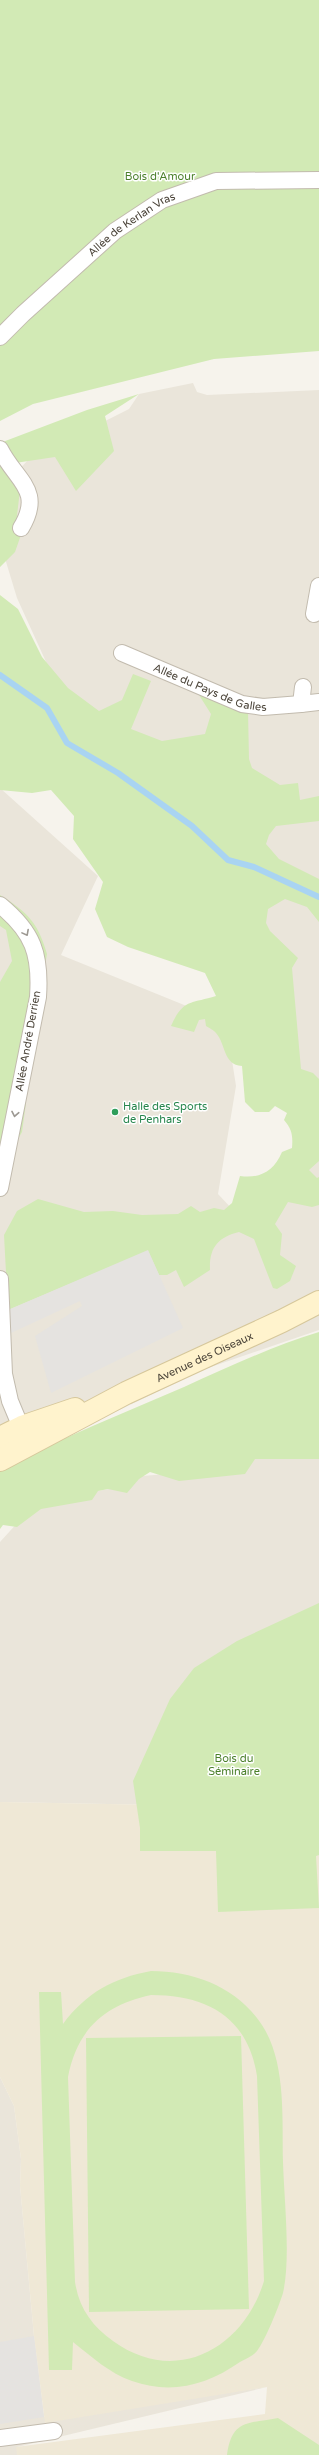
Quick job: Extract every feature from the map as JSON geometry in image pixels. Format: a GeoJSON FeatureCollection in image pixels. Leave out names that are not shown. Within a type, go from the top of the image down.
{"type":"FeatureCollection","features":[{"type":"Feature","properties":{"kind":"main road","name":"Avenue des Oiseaux"},"geometry":{"type":"LineString","coordinates":[[0,1438],[25,1436],[126,1393],[282,1321],[319,1302]]}},
{"type":"Feature","properties":{"kind":"main road","name":"Avenue des Oiseaux"},"geometry":{"type":"LineString","coordinates":[[282,1321],[319,1316]]}},
{"type":"Feature","properties":{"kind":"main road","name":"Avenue des Oiseaux"},"geometry":{"type":"LineString","coordinates":[[0,1460],[25,1436]]}},
{"type":"Feature","properties":{"kind":"street","name":"Allée de Kerlan Vras"},"geometry":{"type":"LineString","coordinates":[[0,337],[18,318],[115,231],[162,200],[216,181],[319,180]]}},
{"type":"Feature","properties":{"kind":"street"},"geometry":{"type":"LineString","coordinates":[[0,449],[9,466],[30,495],[29,513],[21,528]]}},
{"type":"Feature","properties":{"kind":"street"},"geometry":{"type":"LineString","coordinates":[[314,614],[319,586]]}},
{"type":"Feature","properties":{"kind":"street","name":"Allée du Pays de Galles"},"geometry":{"type":"LineString","coordinates":[[122,653],[242,704],[263,707],[319,702]]}},
{"type":"Feature","properties":{"kind":"street"},"geometry":{"type":"LineString","coordinates":[[301,704],[303,686]]}},
{"type":"Feature","properties":{"kind":"street","name":"Allée André Derrien"},"geometry":{"type":"LineString","coordinates":[[0,905],[20,922],[28,936],[35,955],[39,981],[38,997],[0,1188]]}},
{"type":"Feature","properties":{"kind":"street"},"geometry":{"type":"LineString","coordinates":[[0,1278],[4,1374],[10,1401],[25,1436]]}},
{"type":"Feature","properties":{"kind":"street"},"geometry":{"type":"LineString","coordinates":[[0,2438],[54,2430]]}},
{"type":"Feature","properties":{"kind":"shaded area"},"geometry":{"type":"Polygon","coordinates":[[[193,383],[197,392],[207,395],[319,390],[319,1330],[205,1369],[0,1467],[0,788],[98,876],[61,955],[226,1022],[236,1086],[218,1194],[249,1227],[308,1142],[52,675],[17,598],[0,542],[0,490],[28,460],[129,409],[139,394],[193,383]]]}},
{"type":"Feature","properties":{"kind":"shaded area"},"geometry":{"type":"Polygon","coordinates":[[[148,1250],[183,1328],[51,1393],[35,1336],[82,1306],[80,1301],[11,1333],[8,1310],[148,1250]]]}},
{"type":"Feature","properties":{"kind":"shaded area"},"geometry":{"type":"Polygon","coordinates":[[[319,1453],[319,1808],[0,1802],[0,1542],[20,1520],[52,1499],[126,1486],[131,1477],[235,1468],[241,1454],[319,1453]]]}},
{"type":"Feature","properties":{"kind":"shaded area"},"geometry":{"type":"Polygon","coordinates":[[[0,1802],[319,1808],[319,2455],[17,2455],[16,2447],[265,2414],[267,2387],[45,2423],[34,2336],[20,2186],[21,2159],[14,2106],[0,2077],[0,1802]]]}},
{"type":"Feature","properties":{"kind":"shaded area"},"geometry":{"type":"Polygon","coordinates":[[[0,2077],[14,2106],[21,2159],[20,2186],[34,2336],[44,2417],[267,2387],[17,2447],[17,2455],[0,2455],[0,2077]]]}},
{"type":"Feature","properties":{"kind":"shaded area"},"geometry":{"type":"Polygon","coordinates":[[[34,2336],[44,2417],[0,2424],[0,2342],[34,2336]]]}},
{"type":"Feature","properties":{"kind":"green space","name":"Bois d'Amour"},"geometry":{"type":"Polygon","coordinates":[[[0,0],[319,0],[319,351],[214,359],[33,404],[0,421],[0,0]]]}},
{"type":"Feature","properties":{"kind":"green space"},"geometry":{"type":"Polygon","coordinates":[[[139,394],[105,416],[114,451],[76,491],[55,457],[15,463],[0,443],[87,410],[139,394]]]}},
{"type":"Feature","properties":{"kind":"green space"},"geometry":{"type":"Polygon","coordinates":[[[0,466],[10,476],[20,490],[16,524],[22,532],[15,552],[0,567],[0,466]]]}},
{"type":"Feature","properties":{"kind":"green space"},"geometry":{"type":"Polygon","coordinates":[[[0,595],[18,609],[42,657],[68,688],[99,711],[122,700],[133,674],[151,681],[131,729],[162,741],[205,734],[211,714],[199,695],[248,711],[249,759],[252,768],[280,785],[298,783],[300,800],[319,796],[319,821],[276,826],[269,835],[266,844],[279,859],[319,879],[319,922],[307,907],[285,899],[268,909],[266,923],[270,931],[298,958],[292,968],[301,1069],[313,1073],[319,1079],[319,1161],[309,1170],[317,1178],[319,1177],[319,1205],[312,1207],[288,1202],[275,1224],[282,1234],[280,1255],[296,1266],[290,1281],[277,1289],[273,1288],[254,1239],[239,1232],[220,1240],[211,1255],[210,1270],[184,1287],[176,1270],[167,1275],[159,1275],[148,1251],[8,1310],[4,1235],[17,1211],[38,1199],[84,1212],[113,1211],[142,1215],[178,1214],[191,1206],[200,1212],[214,1208],[224,1210],[232,1203],[240,1176],[254,1176],[266,1172],[279,1159],[282,1152],[292,1148],[292,1140],[290,1130],[284,1120],[287,1113],[275,1106],[269,1112],[255,1112],[245,1102],[242,1066],[231,1062],[219,1038],[214,1031],[206,1026],[205,1019],[199,1020],[194,1032],[171,1026],[179,1011],[188,1004],[216,996],[205,973],[128,947],[107,937],[95,909],[103,882],[73,839],[74,816],[51,790],[32,793],[0,790],[0,595]]]}},
{"type":"Feature","properties":{"kind":"green space"},"geometry":{"type":"Polygon","coordinates":[[[0,895],[17,907],[30,919],[40,934],[47,954],[26,1075],[26,1103],[22,1132],[0,1171],[0,982],[12,961],[6,930],[0,926],[0,895]]]}},
{"type":"Feature","properties":{"kind":"green space"},"geometry":{"type":"Polygon","coordinates":[[[319,1332],[319,1459],[255,1459],[245,1474],[179,1481],[150,1472],[139,1479],[127,1493],[108,1489],[98,1491],[92,1500],[41,1509],[17,1527],[3,1525],[0,1529],[0,1471],[3,1468],[70,1436],[251,1357],[319,1332]]]}},
{"type":"Feature","properties":{"kind":"green space","name":"Bois du Séminaire"},"geometry":{"type":"Polygon","coordinates":[[[319,1603],[319,1855],[316,1856],[319,1908],[218,1912],[216,1851],[140,1851],[140,1828],[133,1781],[170,1699],[194,1668],[237,1641],[319,1603]]]}},
{"type":"Feature","properties":{"kind":"green space"},"geometry":{"type":"Polygon","coordinates":[[[151,1971],[185,1974],[216,1985],[231,1993],[244,2003],[265,2030],[272,2045],[277,2060],[282,2094],[287,2263],[281,2299],[268,2332],[255,2353],[215,2377],[202,2382],[175,2387],[146,2385],[124,2378],[101,2364],[73,2342],[72,2370],[49,2370],[39,1992],[61,1992],[63,2024],[81,2004],[101,1988],[137,1974],[151,1971]],[[151,1995],[134,1999],[119,2005],[106,2013],[95,2022],[78,2046],[72,2060],[68,2077],[75,2282],[77,2291],[83,2308],[93,2323],[113,2341],[136,2354],[160,2360],[182,2360],[204,2354],[223,2342],[240,2326],[254,2305],[264,2281],[257,2076],[252,2056],[245,2039],[235,2025],[222,2014],[207,2005],[172,1996],[151,1995]]]}},
{"type":"Feature","properties":{"kind":"green space"},"geometry":{"type":"Polygon","coordinates":[[[241,2036],[249,2309],[89,2312],[86,2038],[241,2036]]]}},
{"type":"Feature","properties":{"kind":"green space"},"geometry":{"type":"Polygon","coordinates":[[[278,2418],[319,2445],[319,2455],[227,2455],[229,2443],[237,2429],[250,2423],[278,2418]]]}},
{"type":"Feature","properties":{"kind":"waterway"},"geometry":{"type":"LineString","coordinates":[[0,675],[47,708],[67,743],[118,773],[192,826],[228,860],[254,867],[319,897]]}},
{"type":"Feature","properties":{"kind":"place","name":"Halle des Sports de Penhars"},"geometry":{"type":"Point","coordinates":[115,1112]}}]}
